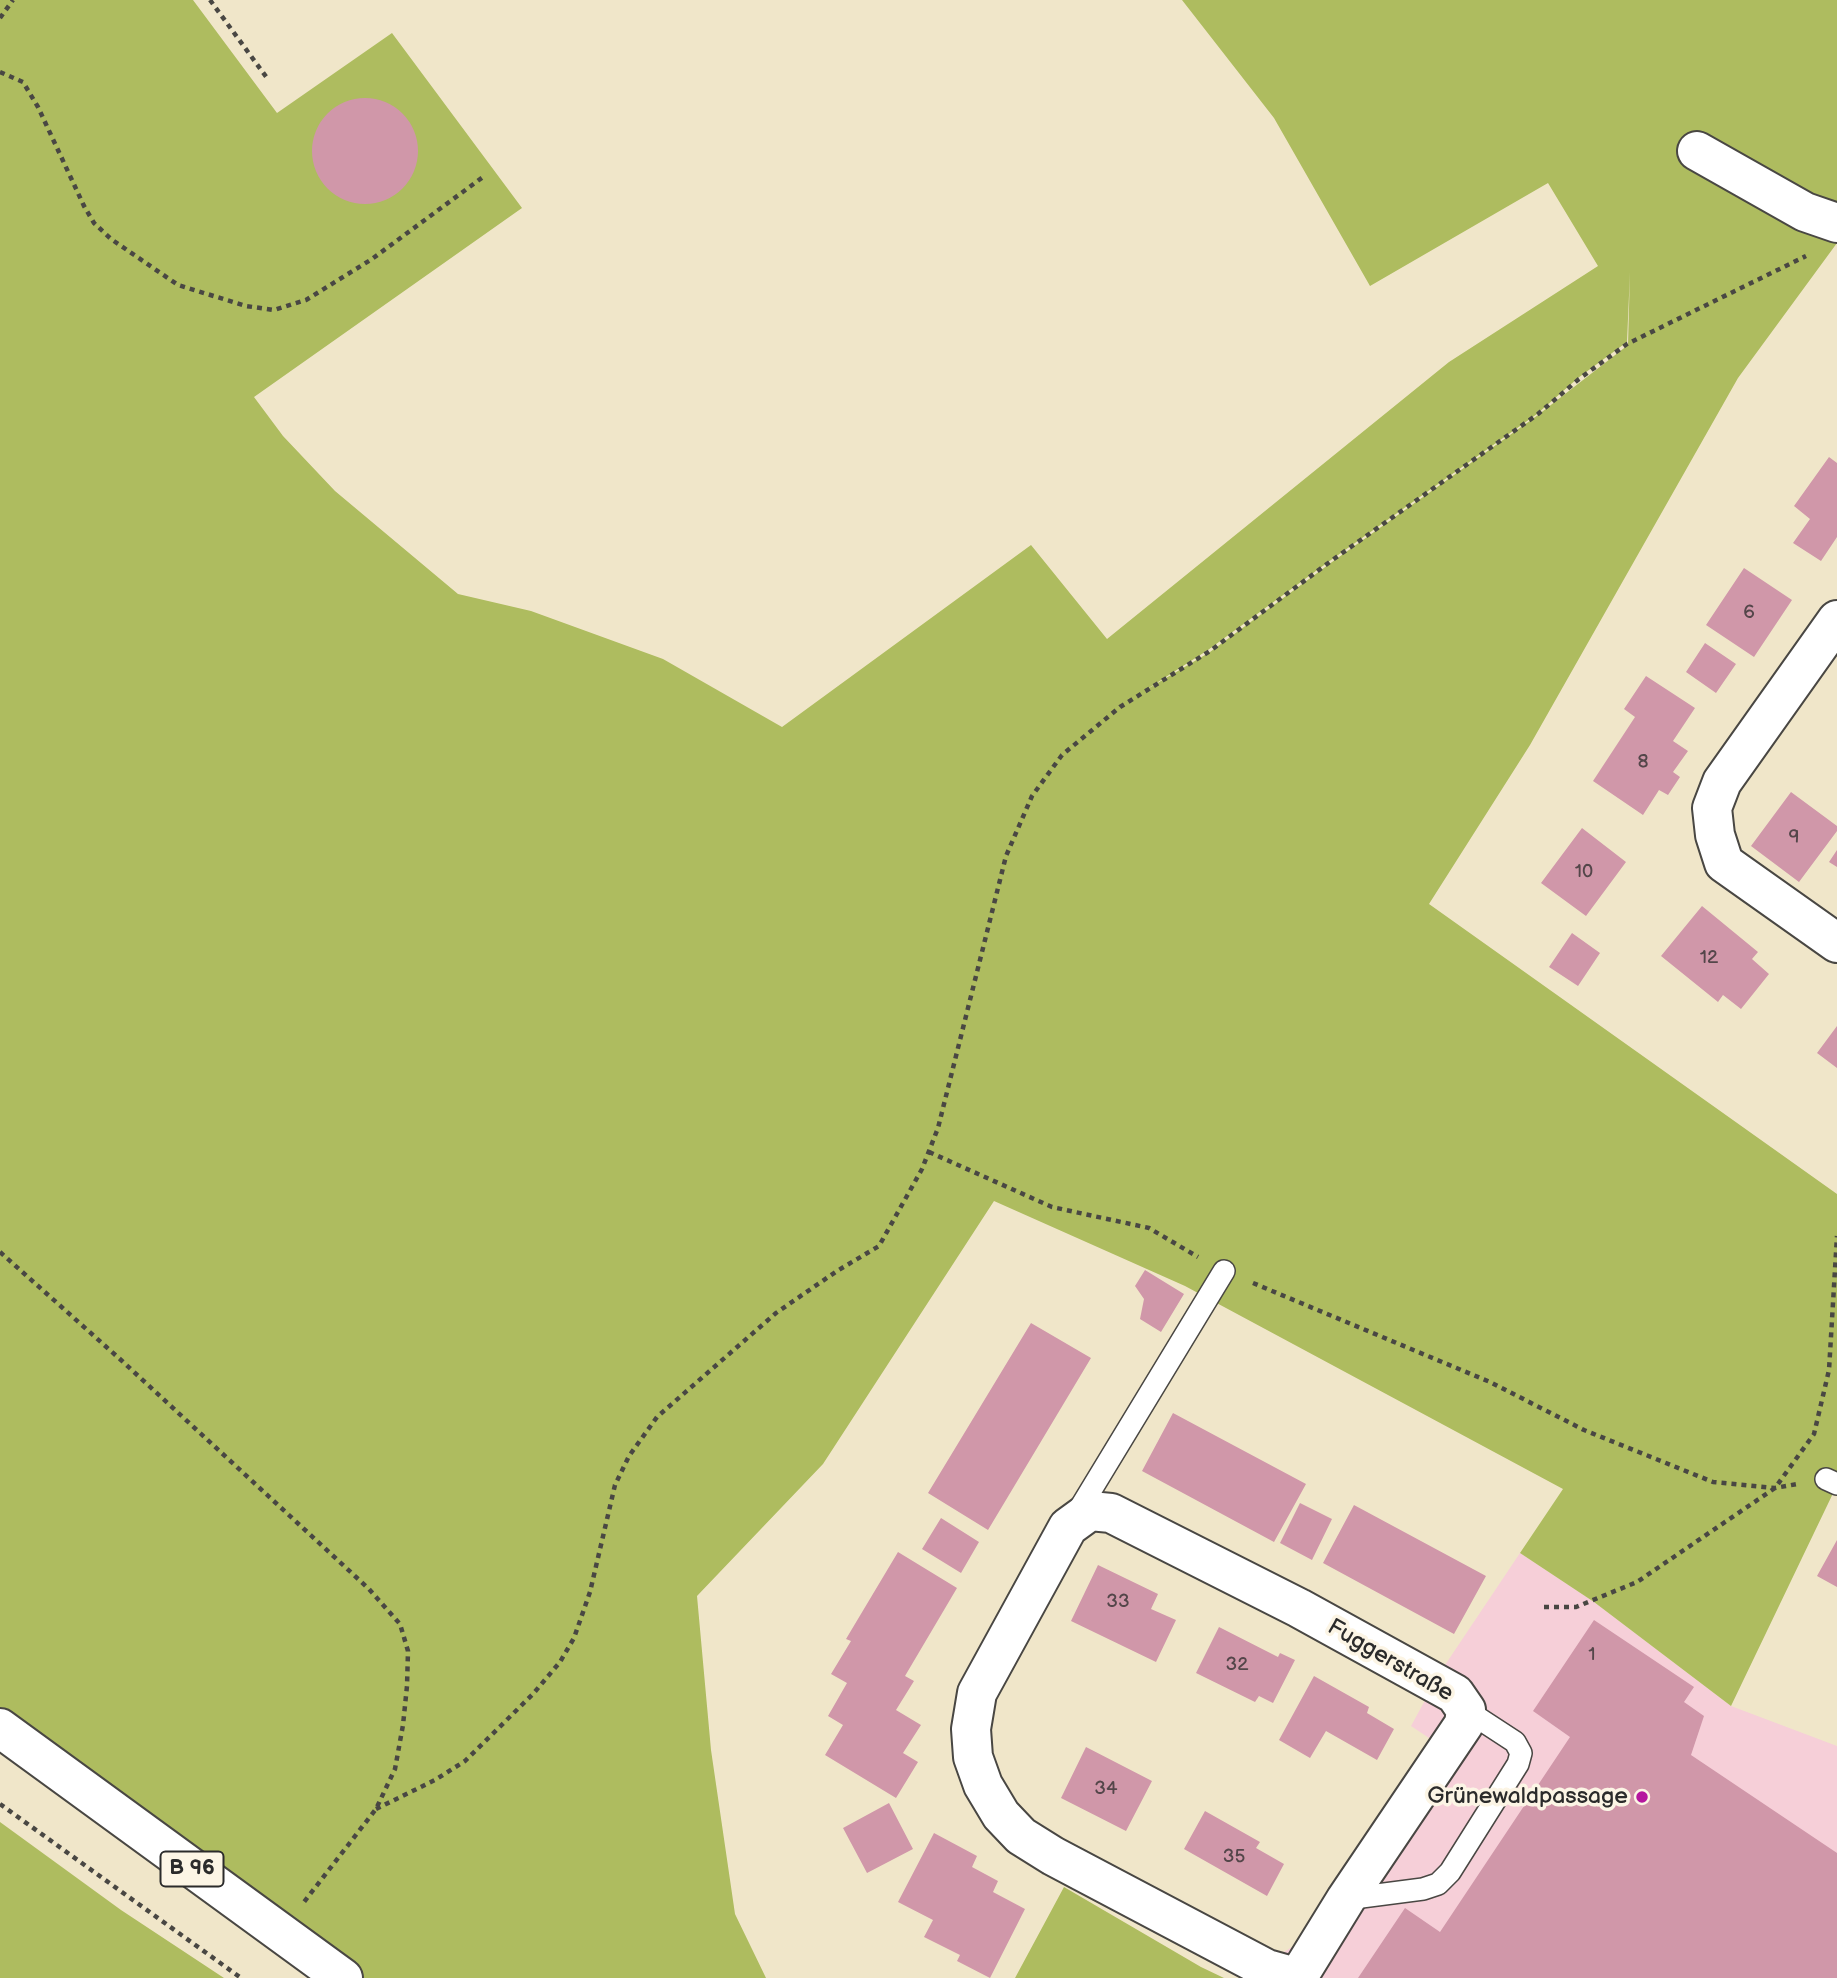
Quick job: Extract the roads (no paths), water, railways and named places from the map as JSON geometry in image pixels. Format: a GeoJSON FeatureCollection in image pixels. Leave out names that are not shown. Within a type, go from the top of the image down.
{"type":"FeatureCollection","features":[{"type":"Feature","properties":{"kind":"street"},"geometry":{"type":"LineString","coordinates":[[1697,151],[1805,212],[1837,223]]}},
{"type":"Feature","properties":{"kind":"street"},"geometry":{"type":"LineString","coordinates":[[1837,620],[1722,782],[1712,808],[1715,835],[1724,863],[1837,943]]}},
{"type":"Feature","properties":{"kind":"street","name":"Fuggerstraße"},"geometry":{"type":"LineString","coordinates":[[1101,1510],[1299,1608],[1432,1680],[1455,1694],[1466,1710],[1464,1724],[1346,1899],[1299,1978],[1267,1969],[1053,1856],[1021,1836],[1000,1815],[983,1785],[973,1757],[971,1729],[977,1693],[1068,1527],[1090,1511],[1101,1510]]}},
{"type":"Feature","properties":{"kind":"street","name":"B 96"},"geometry":{"type":"LineString","coordinates":[[0,1728],[343,1978]]}},
{"type":"Feature","properties":{"kind":"lane","name":"Fuggerstraße"},"geometry":{"type":"LineString","coordinates":[[1068,1527],[1224,1271]]}},
{"type":"Feature","properties":{"kind":"lane"},"geometry":{"type":"LineString","coordinates":[[1346,1899],[1423,1889],[1438,1884],[1450,1872],[1518,1764],[1521,1753],[1515,1742],[1466,1710]]}},
{"type":"Feature","properties":{"kind":"place","name":"Grünewaldpassage"},"geometry":{"type":"Point","coordinates":[1642,1797]}}]}
